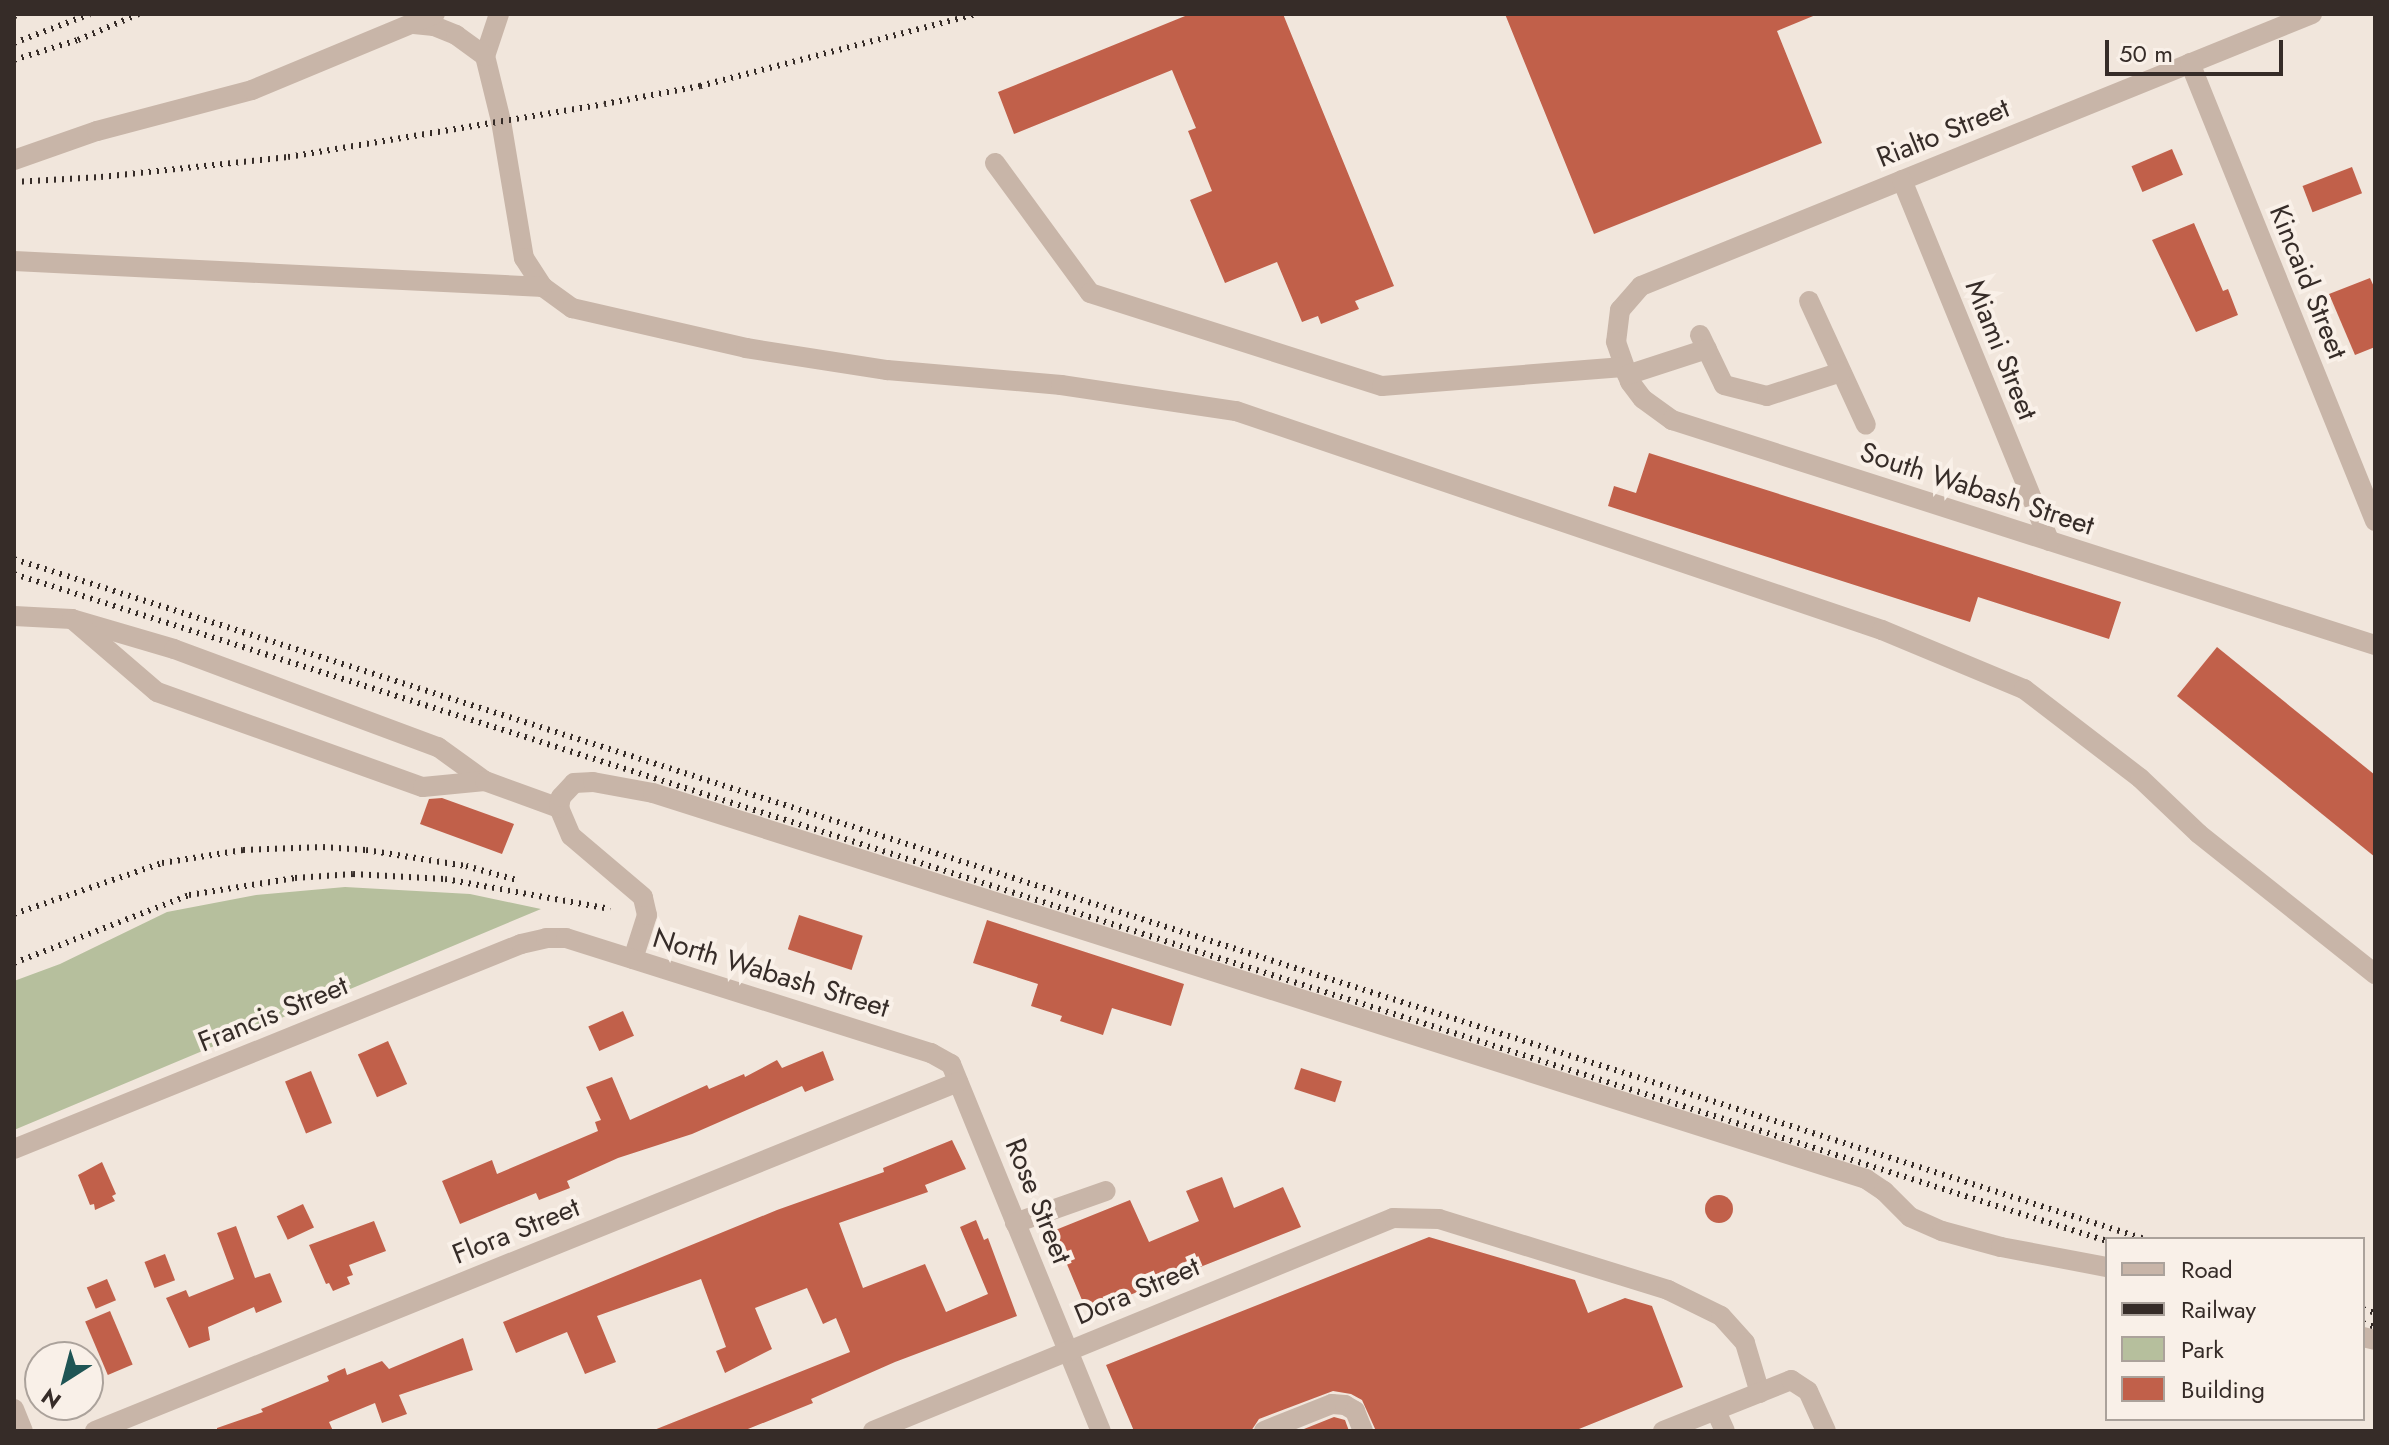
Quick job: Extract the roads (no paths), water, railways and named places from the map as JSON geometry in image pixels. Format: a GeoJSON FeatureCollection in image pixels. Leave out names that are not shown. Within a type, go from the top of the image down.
{"type":"FeatureCollection","features":[{"type":"Feature","properties":{"kind":"street"},"geometry":{"type":"LineString","coordinates":[[14,160],[97,131],[252,90],[435,14]]}},
{"type":"Feature","properties":{"kind":"street"},"geometry":{"type":"LineString","coordinates":[[499,14],[485,56],[501,121],[524,258],[543,287],[572,308],[746,348],[887,370],[1061,385],[1236,411],[1882,630],[2024,689],[2140,778],[2199,834],[2375,974]]}},
{"type":"Feature","properties":{"kind":"street","name":"Rialto Street"},"geometry":{"type":"LineString","coordinates":[[1625,371],[1617,328],[1620,310],[1641,286],[2312,14]]}},
{"type":"Feature","properties":{"kind":"street"},"geometry":{"type":"LineString","coordinates":[[412,24],[434,26],[456,35],[485,56]]}},
{"type":"Feature","properties":{"kind":"street","name":"Kincaid Street"},"geometry":{"type":"LineString","coordinates":[[2190,63],[2375,521]]}},
{"type":"Feature","properties":{"kind":"street"},"geometry":{"type":"LineString","coordinates":[[995,163],[1090,293],[1382,386],[1625,371],[1704,342],[1724,385],[1767,396],[1841,372]]}},
{"type":"Feature","properties":{"kind":"street","name":"Miami Street"},"geometry":{"type":"LineString","coordinates":[[1902,180],[2049,541]]}},
{"type":"Feature","properties":{"kind":"street"},"geometry":{"type":"LineString","coordinates":[[14,261],[543,287]]}},
{"type":"Feature","properties":{"kind":"street"},"geometry":{"type":"LineString","coordinates":[[1809,301],[1866,425]]}},
{"type":"Feature","properties":{"kind":"street","name":"South Wabash Street"},"geometry":{"type":"LineString","coordinates":[[1625,371],[1643,399],[1672,420],[2375,645]]}},
{"type":"Feature","properties":{"kind":"street"},"geometry":{"type":"LineString","coordinates":[[14,616],[72,619],[174,649],[438,747],[485,781],[559,808]]}},
{"type":"Feature","properties":{"kind":"street"},"geometry":{"type":"LineString","coordinates":[[72,619],[157,692],[423,787],[485,781]]}},
{"type":"Feature","properties":{"kind":"street"},"geometry":{"type":"LineString","coordinates":[[633,959],[647,915],[643,897],[571,836],[559,808],[561,797],[574,783],[593,782],[653,793],[1866,1179],[1884,1191],[1910,1217],[1933,1229],[2001,1247],[2105,1267]]}},
{"type":"Feature","properties":{"kind":"street","name":"North Wabash Street"},"geometry":{"type":"LineString","coordinates":[[554,938],[633,959],[931,1053],[951,1064],[958,1082]]}},
{"type":"Feature","properties":{"kind":"street","name":"Francis Street"},"geometry":{"type":"LineString","coordinates":[[14,1149],[521,944],[554,938]]}},
{"type":"Feature","properties":{"kind":"street","name":"Rose Street"},"geometry":{"type":"LineString","coordinates":[[958,1082],[1101,1431]]}},
{"type":"Feature","properties":{"kind":"street","name":"Flora Street"},"geometry":{"type":"LineString","coordinates":[[95,1431],[958,1082]]}},
{"type":"Feature","properties":{"kind":"street"},"geometry":{"type":"LineString","coordinates":[[1015,1223],[1106,1191]]}},
{"type":"Feature","properties":{"kind":"street","name":"Dora Street"},"geometry":{"type":"LineString","coordinates":[[873,1431],[1393,1218],[1426,1218],[1668,1290],[1721,1316],[1745,1343],[1760,1393]]}},
{"type":"Feature","properties":{"kind":"street"},"geometry":{"type":"LineString","coordinates":[[1663,1431],[1791,1380],[1808,1391],[1826,1431]]}},
{"type":"Feature","properties":{"kind":"street"},"geometry":{"type":"LineString","coordinates":[[1264,1431],[1332,1404],[1345,1405],[1355,1411],[1363,1431]]}},
{"type":"Feature","properties":{"kind":"street"},"geometry":{"type":"LineString","coordinates":[[14,1409],[23,1431]]}},
{"type":"Feature","properties":{"kind":"street"},"geometry":{"type":"LineString","coordinates":[[1716,1411],[1725,1431]]}},
{"type":"Feature","properties":{"kind":"railway"},"geometry":{"type":"LineString","coordinates":[[14,16],[21,14]]}},
{"type":"Feature","properties":{"kind":"railway"},"geometry":{"type":"LineString","coordinates":[[14,43],[90,14]]}},
{"type":"Feature","properties":{"kind":"railway"},"geometry":{"type":"LineString","coordinates":[[14,60],[78,40],[139,14]]}},
{"type":"Feature","properties":{"kind":"railway"},"geometry":{"type":"LineString","coordinates":[[14,182],[101,177],[288,157],[604,104],[700,86],[976,14]]}},
{"type":"Feature","properties":{"kind":"railway"},"geometry":{"type":"LineString","coordinates":[[14,559],[2139,1237]]}},
{"type":"Feature","properties":{"kind":"railway"},"geometry":{"type":"LineString","coordinates":[[14,574],[2105,1240]]}},
{"type":"Feature","properties":{"kind":"railway"},"geometry":{"type":"LineString","coordinates":[[14,914],[162,863],[243,850],[323,847],[366,850],[466,866],[517,880]]}},
{"type":"Feature","properties":{"kind":"railway"},"geometry":{"type":"LineString","coordinates":[[14,963],[189,895],[295,878],[353,874],[445,879],[610,909]]}},
{"type":"Feature","properties":{"kind":"railway"},"geometry":{"type":"LineString","coordinates":[[2365,1310],[2375,1313]]}},
{"type":"Feature","properties":{"kind":"railway"},"geometry":{"type":"LineString","coordinates":[[2365,1324],[2375,1327]]}}]}
